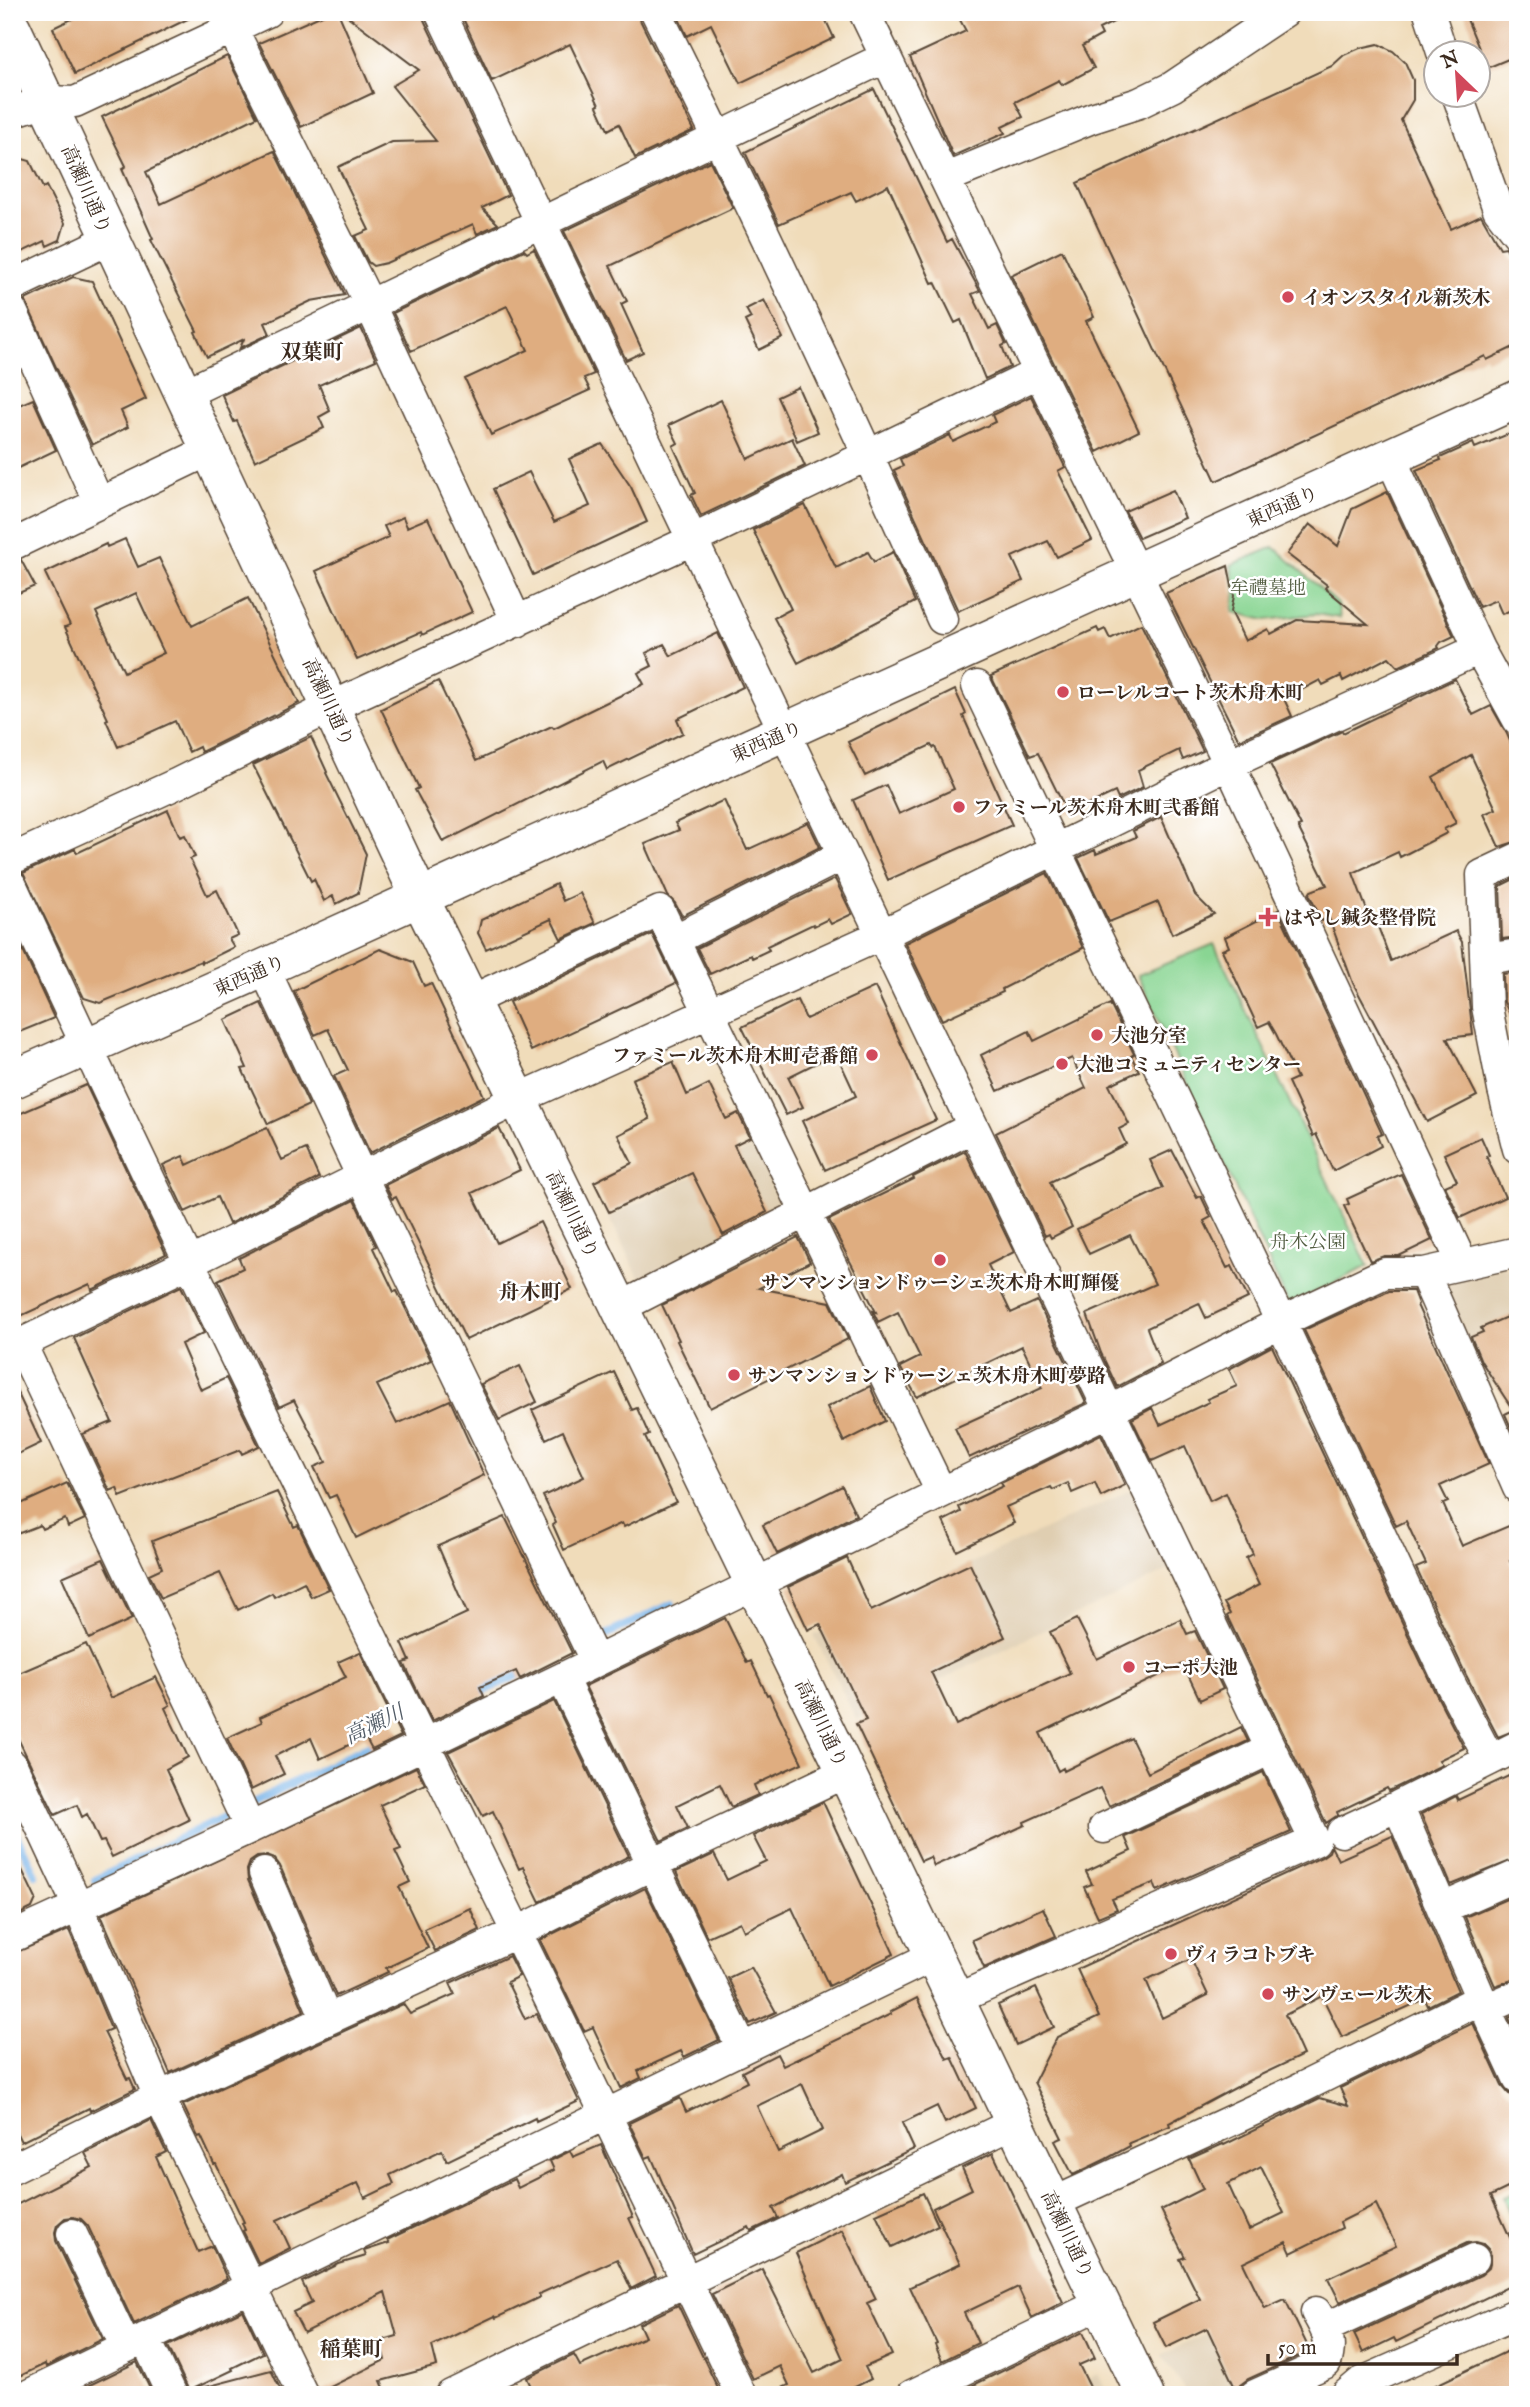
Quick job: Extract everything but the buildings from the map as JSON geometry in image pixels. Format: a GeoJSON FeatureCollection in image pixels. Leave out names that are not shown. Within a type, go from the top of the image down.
{"type":"FeatureCollection","features":[{"type":"Feature","properties":{"kind":"street"},"geometry":{"type":"LineString","coordinates":[[12,81],[24,83],[44,105],[228,21],[267,12]]}},
{"type":"Feature","properties":{"kind":"street"},"geometry":{"type":"LineString","coordinates":[[440,12],[1315,1841],[954,2000]]}},
{"type":"Feature","properties":{"kind":"street"},"geometry":{"type":"LineString","coordinates":[[656,12],[868,453],[942,619]]}},
{"type":"Feature","properties":{"kind":"street"},"geometry":{"type":"LineString","coordinates":[[864,12],[1229,764],[1462,1263]]}},
{"type":"Feature","properties":{"kind":"street"},"geometry":{"type":"LineString","coordinates":[[946,178],[1092,118],[1139,103],[1172,87],[1284,12]]}},
{"type":"Feature","properties":{"kind":"street"},"geometry":{"type":"LineString","coordinates":[[1429,12],[1438,38]]}},
{"type":"Feature","properties":{"kind":"street"},"geometry":{"type":"LineString","coordinates":[[228,21],[370,305],[517,622]]}},
{"type":"Feature","properties":{"kind":"street","name":"高瀬川通り"},"geometry":{"type":"LineString","coordinates":[[12,28],[44,105],[184,394],[420,898],[846,1772],[1145,2395]]}},
{"type":"Feature","properties":{"kind":"street"},"geometry":{"type":"LineString","coordinates":[[184,394],[886,57]]}},
{"type":"Feature","properties":{"kind":"street"},"geometry":{"type":"LineString","coordinates":[[1462,108],[1498,209],[1518,234]]}},
{"type":"Feature","properties":{"kind":"street"},"geometry":{"type":"LineString","coordinates":[[12,286],[110,239]]}},
{"type":"Feature","properties":{"kind":"street"},"geometry":{"type":"LineString","coordinates":[[12,311],[99,503]]}},
{"type":"Feature","properties":{"kind":"street"},"geometry":{"type":"LineString","coordinates":[[12,859],[176,784],[331,707],[692,540],[1038,373]]}},
{"type":"Feature","properties":{"kind":"street","name":"東西通り"},"geometry":{"type":"LineString","coordinates":[[12,1080],[420,898],[1518,399]]}},
{"type":"Feature","properties":{"kind":"street"},"geometry":{"type":"LineString","coordinates":[[12,545],[210,450]]}},
{"type":"Feature","properties":{"kind":"street"},"geometry":{"type":"LineString","coordinates":[[1390,457],[1479,649],[1518,720]]}},
{"type":"Feature","properties":{"kind":"street"},"geometry":{"type":"LineString","coordinates":[[244,1816],[17,1346],[518,1099],[881,935],[1229,764],[1479,649]]}},
{"type":"Feature","properties":{"kind":"street"},"geometry":{"type":"LineString","coordinates":[[977,686],[1450,1683],[1490,1760]]}},
{"type":"Feature","properties":{"kind":"street"},"geometry":{"type":"LineString","coordinates":[[674,940],[843,855]]}},
{"type":"Feature","properties":{"kind":"street"},"geometry":{"type":"LineString","coordinates":[[1518,858],[1482,875],[1487,1007],[1510,1087],[1518,1149]]}},
{"type":"Feature","properties":{"kind":"street"},"geometry":{"type":"LineString","coordinates":[[12,886],[86,1047],[516,1933],[607,2114],[741,2395]]}},
{"type":"Feature","properties":{"kind":"street"},"geometry":{"type":"LineString","coordinates":[[470,1001],[660,911],[941,1492]]}},
{"type":"Feature","properties":{"kind":"street"},"geometry":{"type":"LineString","coordinates":[[1486,959],[1518,954]]}},
{"type":"Feature","properties":{"kind":"street"},"geometry":{"type":"LineString","coordinates":[[264,968],[590,1650]]}},
{"type":"Feature","properties":{"kind":"street"},"geometry":{"type":"LineString","coordinates":[[619,1308],[973,1127]]}},
{"type":"Feature","properties":{"kind":"street"},"geometry":{"type":"LineString","coordinates":[[12,1937],[78,1906],[244,1816],[418,1732],[562,1678],[590,1650],[752,1583],[1385,1273],[1424,1273],[1518,1252]]}},
{"type":"Feature","properties":{"kind":"street"},"geometry":{"type":"LineString","coordinates":[[1424,1273],[1518,1488]]}},
{"type":"Feature","properties":{"kind":"street"},"geometry":{"type":"LineString","coordinates":[[562,1678],[742,2048]]}},
{"type":"Feature","properties":{"kind":"street"},"geometry":{"type":"LineString","coordinates":[[1342,1832],[1398,1807],[1518,1746]]}},
{"type":"Feature","properties":{"kind":"street"},"geometry":{"type":"LineString","coordinates":[[1104,1828],[1271,1749]]}},
{"type":"Feature","properties":{"kind":"street"},"geometry":{"type":"LineString","coordinates":[[12,1765],[78,1906],[159,2097],[303,2395]]}},
{"type":"Feature","properties":{"kind":"street"},"geometry":{"type":"LineString","coordinates":[[12,2169],[159,2097],[516,1933],[846,1772]]}},
{"type":"Feature","properties":{"kind":"street"},"geometry":{"type":"LineString","coordinates":[[1398,1807],[1518,2079]]}},
{"type":"Feature","properties":{"kind":"street"},"geometry":{"type":"LineString","coordinates":[[264,1873],[327,2020]]}},
{"type":"Feature","properties":{"kind":"street"},"geometry":{"type":"LineString","coordinates":[[1443,1908],[1518,1875]]}},
{"type":"Feature","properties":{"kind":"street"},"geometry":{"type":"LineString","coordinates":[[28,2395],[933,1956]]}},
{"type":"Feature","properties":{"kind":"street"},"geometry":{"type":"LineString","coordinates":[[1053,2203],[1483,2004],[1518,1996]]}},
{"type":"Feature","properties":{"kind":"street"},"geometry":{"type":"LineString","coordinates":[[451,2395],[1014,2123]]}},
{"type":"Feature","properties":{"kind":"street"},"geometry":{"type":"LineString","coordinates":[[72,2234],[135,2342],[172,2395]]}},
{"type":"Feature","properties":{"kind":"street"},"geometry":{"type":"LineString","coordinates":[[1255,2395],[1326,2363],[1331,2347],[1320,2320],[1474,2259]]}},
{"type":"Feature","properties":{"kind":"street"},"geometry":{"type":"LineString","coordinates":[[912,2395],[1102,2303]]}},
{"type":"Feature","properties":{"kind":"street"},"geometry":{"type":"LineString","coordinates":[[1346,2395],[1360,2383],[1518,2313]]}},
{"type":"Feature","properties":{"kind":"shaded area"},"geometry":{"type":"Polygon","coordinates":[[[765,1141],[795,1203],[654,1281],[640,1280],[609,1217],[765,1141]]]}},
{"type":"Feature","properties":{"kind":"shaded area"},"geometry":{"type":"Polygon","coordinates":[[[1492,1261],[1518,1274],[1518,1368],[1482,1389],[1432,1273],[1492,1261]]]}},
{"type":"Feature","properties":{"kind":"shaded area"},"geometry":{"type":"Polygon","coordinates":[[[1137,1487],[1177,1566],[857,1720],[814,1635],[1137,1487]]]}},
{"type":"Feature","properties":{"kind":"shaded area"},"geometry":{"type":"Polygon","coordinates":[[[1267,2305],[1297,2370],[1244,2395],[1188,2395],[1161,2355],[1267,2305]]]}},
{"type":"Feature","properties":{"kind":"shaded area"},"geometry":{"type":"Polygon","coordinates":[[[1098,2374],[1109,2395],[1053,2395],[1098,2374]]]}},
{"type":"Feature","properties":{"kind":"green space","name":"牟禮墓地"},"geometry":{"type":"Polygon","coordinates":[[[1274,547],[1338,604],[1340,618],[1316,614],[1265,620],[1233,612],[1236,590],[1231,565],[1274,547]]]}},
{"type":"Feature","properties":{"kind":"green space","name":"舟木公園"},"geometry":{"type":"Polygon","coordinates":[[[1214,944],[1368,1266],[1289,1305],[1138,975],[1214,944]]]}},
{"type":"Feature","properties":{"kind":"green space"},"geometry":{"type":"Polygon","coordinates":[[[1518,2192],[1518,2234],[1503,2197],[1518,2192]]]}},
{"type":"Feature","properties":{"kind":"waterway","name":"高瀬川"},"geometry":{"type":"LineString","coordinates":[[593,1641],[672,1604]]}},
{"type":"Feature","properties":{"kind":"waterway","name":"高瀬川"},"geometry":{"type":"LineString","coordinates":[[475,1695],[527,1671]]}},
{"type":"Feature","properties":{"kind":"waterway","name":"高瀬川"},"geometry":{"type":"LineString","coordinates":[[95,1880],[378,1741]]}},
{"type":"Feature","properties":{"kind":"waterway","name":"高瀬川"},"geometry":{"type":"LineString","coordinates":[[12,1827],[36,1874]]}},
{"type":"Feature","properties":{"kind":"place","name":"イオンスタイル新茨木"},"geometry":{"type":"Point","coordinates":[1288,297]}},
{"type":"Feature","properties":{"kind":"place","name":"ローレルコート茨木舟木町"},"geometry":{"type":"Point","coordinates":[1063,692]}},
{"type":"Feature","properties":{"kind":"place","name":"ファミール茨木舟木町弐番館"},"geometry":{"type":"Point","coordinates":[959,807]}},
{"type":"Feature","properties":{"kind":"place","name":"はやし鍼灸整骨院"},"geometry":{"type":"Point","coordinates":[1268,917]}},
{"type":"Feature","properties":{"kind":"place","name":"大池分室"},"geometry":{"type":"Point","coordinates":[1097,1035]}},
{"type":"Feature","properties":{"kind":"place","name":"ファミール茨木舟木町壱番館"},"geometry":{"type":"Point","coordinates":[872,1055]}},
{"type":"Feature","properties":{"kind":"place","name":"大池コミュニティセンター"},"geometry":{"type":"Point","coordinates":[1062,1064]}},
{"type":"Feature","properties":{"kind":"place","name":"サンマンションドゥーシェ茨木舟木町輝優"},"geometry":{"type":"Point","coordinates":[940,1260]}},
{"type":"Feature","properties":{"kind":"place","name":"サンマンションドゥーシェ茨木舟木町夢路"},"geometry":{"type":"Point","coordinates":[734,1375]}},
{"type":"Feature","properties":{"kind":"place","name":"コーポ大池"},"geometry":{"type":"Point","coordinates":[1129,1667]}},
{"type":"Feature","properties":{"kind":"place","name":"ヴィラコトブキ"},"geometry":{"type":"Point","coordinates":[1171,1954]}},
{"type":"Feature","properties":{"kind":"place","name":"サンヴェール茨木"},"geometry":{"type":"Point","coordinates":[1268,1994]}},
{"type":"Feature","properties":{"kind":"district","name":"双葉町"},"geometry":{"type":"Point","coordinates":[312,352]}},
{"type":"Feature","properties":{"kind":"district","name":"舟木町"},"geometry":{"type":"Point","coordinates":[530,1292]}},
{"type":"Feature","properties":{"kind":"district","name":"稲葉町"},"geometry":{"type":"Point","coordinates":[351,2349]}}]}
